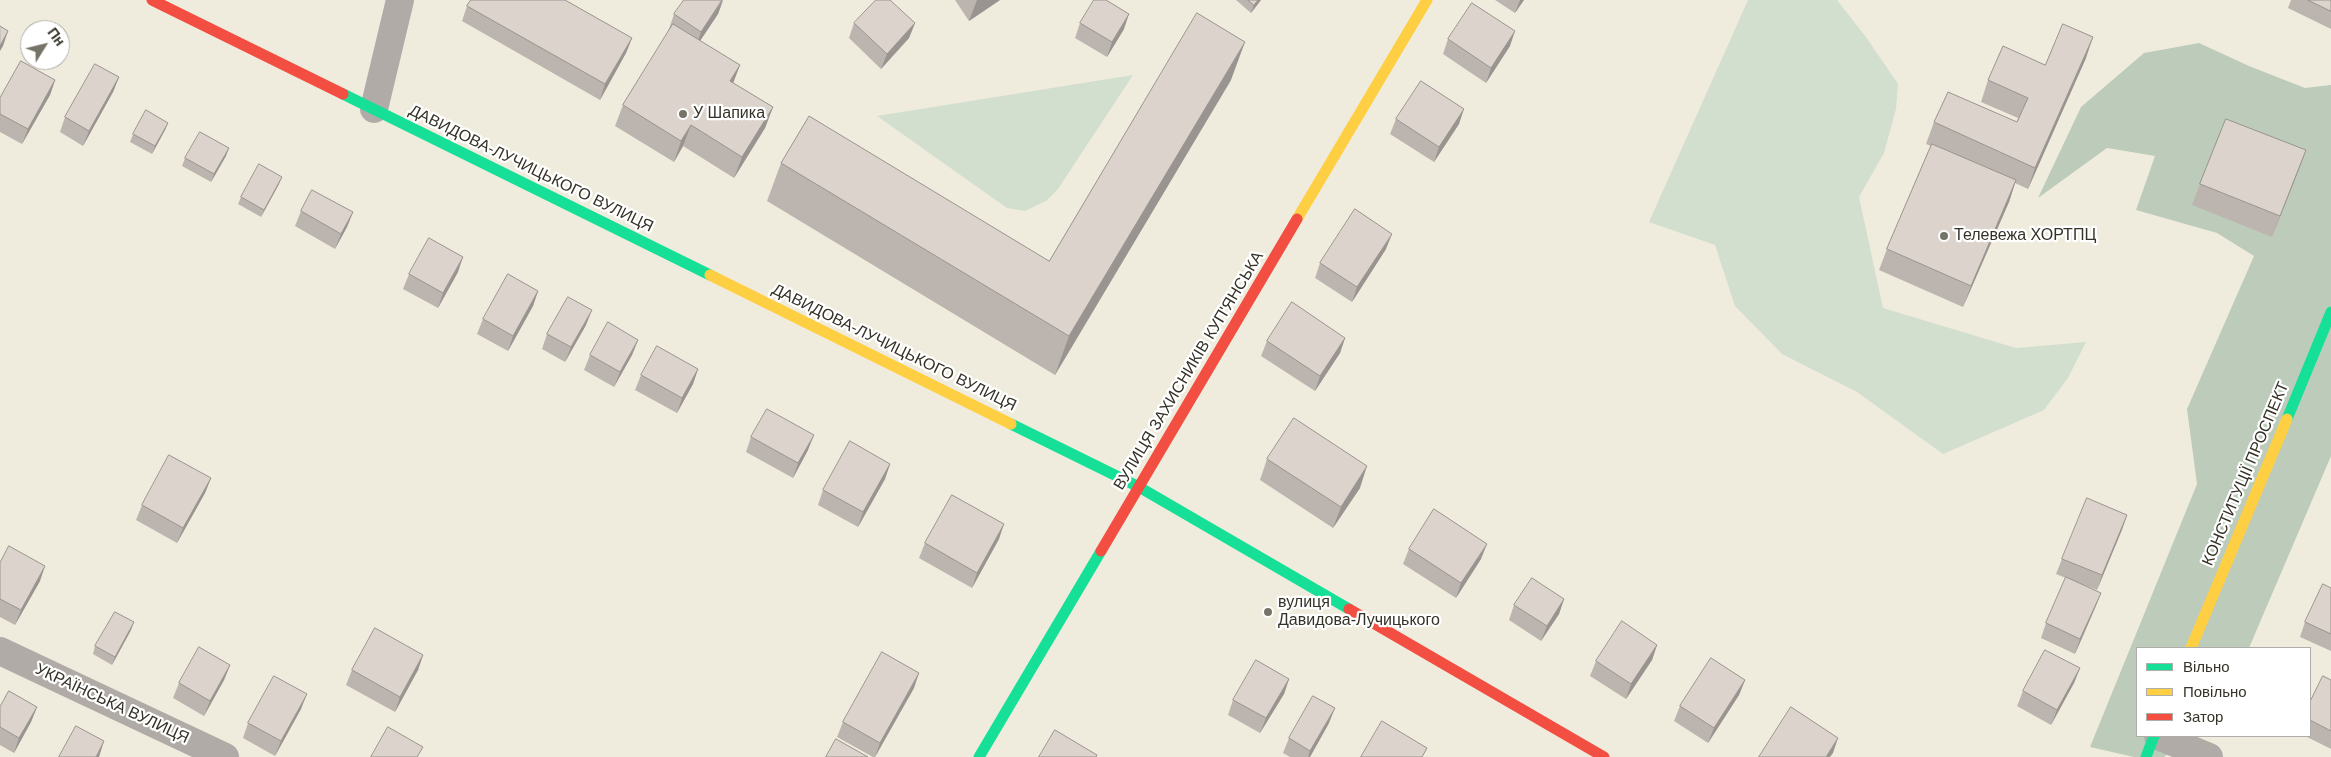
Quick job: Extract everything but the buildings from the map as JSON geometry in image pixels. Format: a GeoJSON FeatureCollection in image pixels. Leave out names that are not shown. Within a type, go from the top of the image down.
{"type":"FeatureCollection","features":[{"type":"Feature","properties":{"kind":"main road","name":"ДАВИДОВА-ЛУЧИЦЬКОГО ВУЛИЦЯ"},"geometry":{"type":"LineString","coordinates":[[152,0],[1139,487],[1604,757]]}},
{"type":"Feature","properties":{"kind":"main road","name":"ВУЛИЦЯ ЗАХИСНИКІВ КУП'ЯНСЬКА"},"geometry":{"type":"LineString","coordinates":[[978,757],[1427,0]]}},
{"type":"Feature","properties":{"kind":"main road","name":"КОНСТИТУЦІЇ ПРОСПЕКТ"},"geometry":{"type":"LineString","coordinates":[[2191,647],[2331,312]]}},
{"type":"Feature","properties":{"kind":"main road"},"geometry":{"type":"LineString","coordinates":[[2146,757],[2156,737]]}},
{"type":"Feature","properties":{"kind":"street"},"geometry":{"type":"LineString","coordinates":[[374,109],[400,0]]}},
{"type":"Feature","properties":{"kind":"street","name":"УКРАЇНСЬКА ВУЛИЦЯ"},"geometry":{"type":"LineString","coordinates":[[0,651],[225,757]]}},
{"type":"Feature","properties":{"kind":"street"},"geometry":{"type":"LineString","coordinates":[[2158,737],[2208,757]]}},
{"type":"Feature","properties":{"kind":"green space"},"geometry":{"type":"Polygon","coordinates":[[[1748,0],[1837,0],[1866,37],[1898,84],[1896,109],[1884,153],[1859,197],[1883,308],[2016,348],[2086,342],[2068,378],[2044,410],[1943,454],[1857,392],[1782,354],[1735,306],[1715,245],[1649,222],[1748,0]]]}},
{"type":"Feature","properties":{"kind":"green space"},"geometry":{"type":"Polygon","coordinates":[[[2199,43],[2249,66],[2305,88],[2331,85],[2331,456],[2249,647],[2136,647],[2136,737],[2191,737],[2164,757],[2134,757],[2090,747],[2197,484],[2187,409],[2254,256],[2217,233],[2136,210],[2155,156],[2107,148],[2038,198],[2081,107],[2144,53],[2199,43]]]}},
{"type":"Feature","properties":{"kind":"green space"},"geometry":{"type":"Polygon","coordinates":[[[1133,75],[1058,189],[1046,201],[1025,211],[1007,208],[877,116],[1133,75]]]}},
{"type":"Feature","properties":{"kind":"traffic: fast"},"geometry":{"type":"LineString","coordinates":[[343,94],[710,275]]}},
{"type":"Feature","properties":{"kind":"traffic: fast"},"geometry":{"type":"LineString","coordinates":[[2287,419],[2331,312]]}},
{"type":"Feature","properties":{"kind":"traffic: fast"},"geometry":{"type":"LineString","coordinates":[[1011,424],[1139,487]]}},
{"type":"Feature","properties":{"kind":"traffic: fast"},"geometry":{"type":"LineString","coordinates":[[1139,487],[1349,609]]}},
{"type":"Feature","properties":{"kind":"traffic: fast"},"geometry":{"type":"LineString","coordinates":[[979,757],[1101,551]]}},
{"type":"Feature","properties":{"kind":"traffic: fast"},"geometry":{"type":"LineString","coordinates":[[2146,757],[2154,737]]}},
{"type":"Feature","properties":{"kind":"traffic: slow"},"geometry":{"type":"LineString","coordinates":[[1297,219],[1427,0]]}},
{"type":"Feature","properties":{"kind":"traffic: slow"},"geometry":{"type":"LineString","coordinates":[[710,275],[1011,424]]}},
{"type":"Feature","properties":{"kind":"traffic: slow"},"geometry":{"type":"LineString","coordinates":[[2191,647],[2287,419]]}},
{"type":"Feature","properties":{"kind":"traffic: jam"},"geometry":{"type":"LineString","coordinates":[[152,0],[343,94]]}},
{"type":"Feature","properties":{"kind":"traffic: jam"},"geometry":{"type":"LineString","coordinates":[[1101,551],[1297,219]]}},
{"type":"Feature","properties":{"kind":"traffic: jam"},"geometry":{"type":"LineString","coordinates":[[1349,609],[1604,757]]}},
{"type":"Feature","properties":{"kind":"place","name":"У Шапика"},"geometry":{"type":"Point","coordinates":[683,114]}},
{"type":"Feature","properties":{"kind":"place","name":"Телевежа ХОРТПЦ"},"geometry":{"type":"Point","coordinates":[1944,236]}},
{"type":"Feature","properties":{"kind":"place","name":"вулиця Давидова-Лучицького"},"geometry":{"type":"Point","coordinates":[1268,612]}}]}
